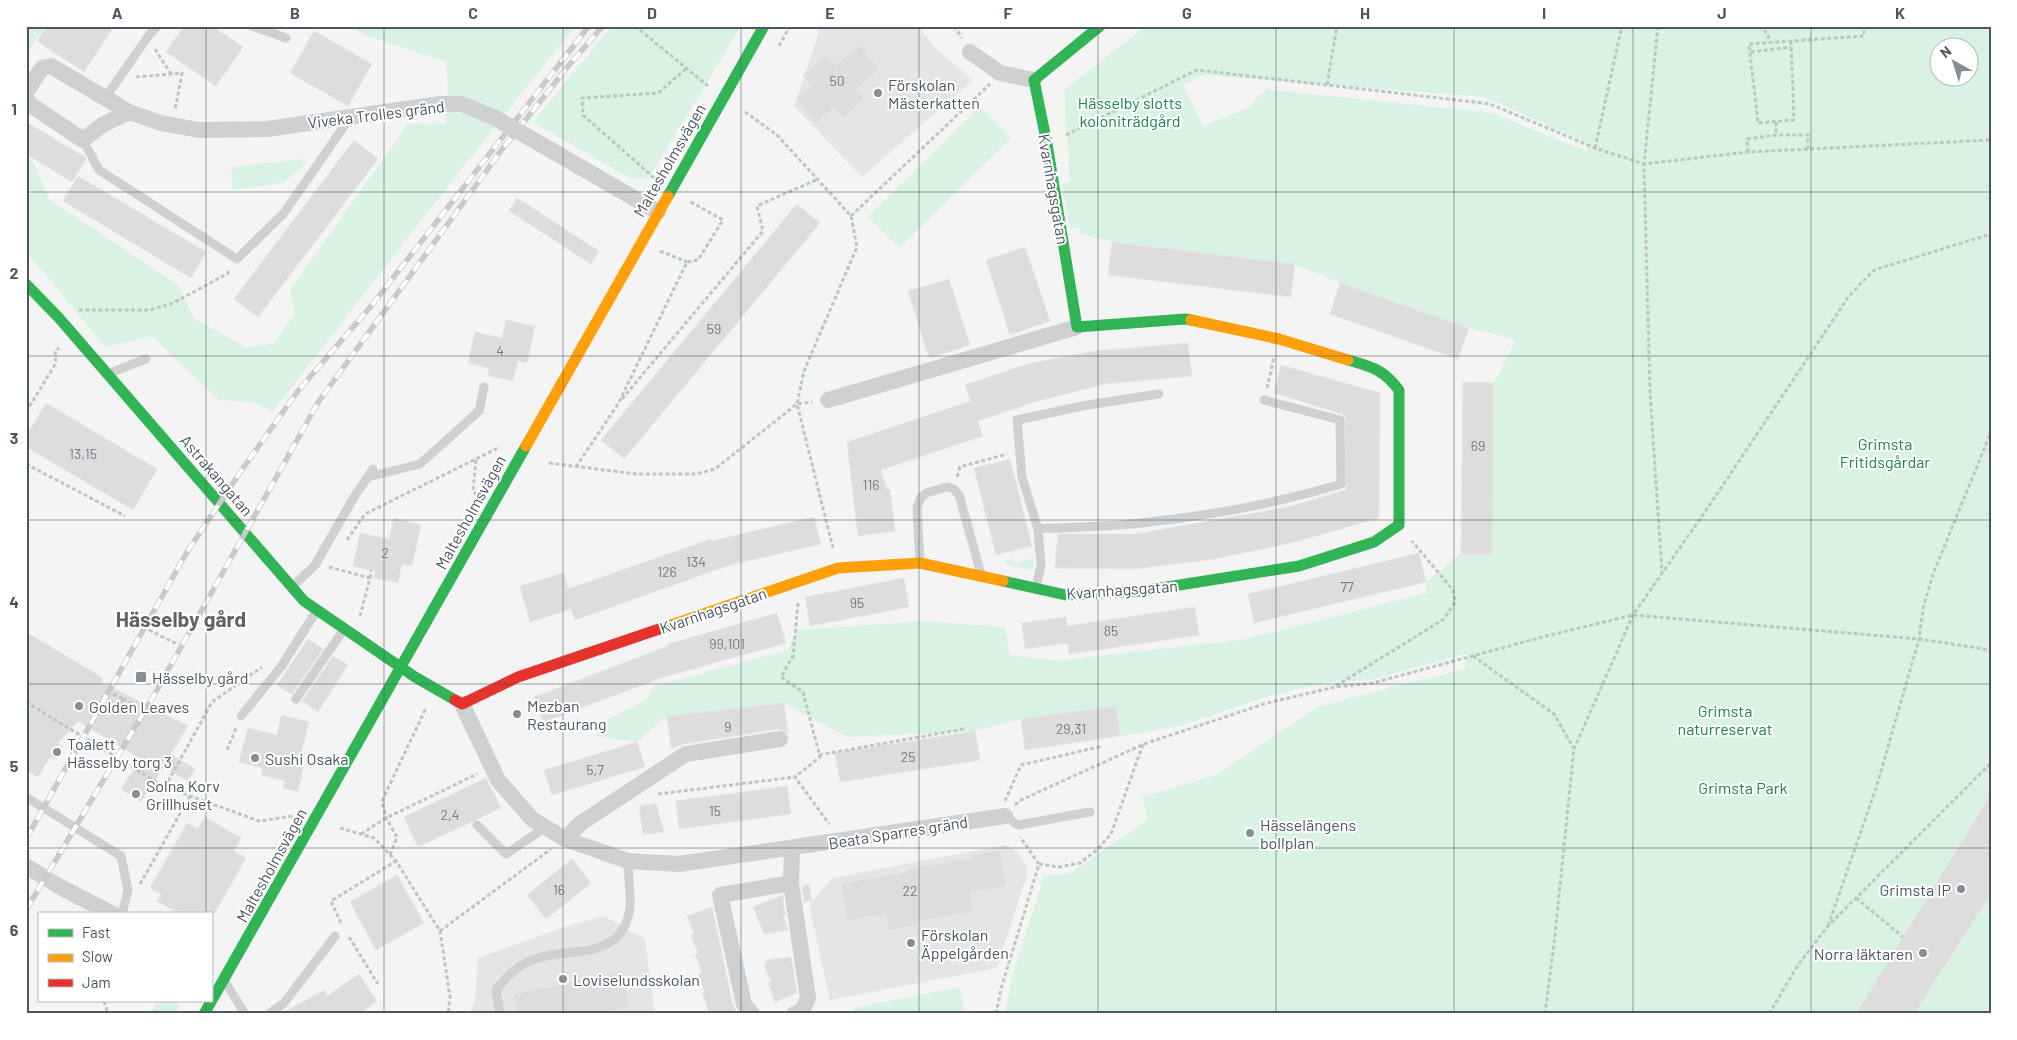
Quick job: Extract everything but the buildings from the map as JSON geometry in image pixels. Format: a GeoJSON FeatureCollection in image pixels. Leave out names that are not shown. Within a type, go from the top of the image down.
{"type":"FeatureCollection","features":[{"type":"Feature","properties":{"kind":"street","name":"Maltesholmsvägen"},"geometry":{"type":"LineString","coordinates":[[212,993],[218,977],[401,668],[764,26]]}},
{"type":"Feature","properties":{"kind":"street"},"geometry":{"type":"LineString","coordinates":[[970,52],[1000,73],[1034,80],[1100,26]]}},
{"type":"Feature","properties":{"kind":"street","name":"Viveka Trolles gränd"},"geometry":{"type":"LineString","coordinates":[[83,140],[28,103],[26,94],[42,68],[51,66],[129,112],[161,123],[199,130],[266,128],[440,104],[462,104],[495,118],[658,212]]}},
{"type":"Feature","properties":{"kind":"street","name":"Kvarnhagsgatan"},"geometry":{"type":"LineString","coordinates":[[1034,80],[1047,144],[1077,327]]}},
{"type":"Feature","properties":{"kind":"street"},"geometry":{"type":"LineString","coordinates":[[83,140],[102,125],[129,112]]}},
{"type":"Feature","properties":{"kind":"street","name":"Astrakangatan"},"geometry":{"type":"LineString","coordinates":[[26,284],[59,318],[304,601],[401,668]]}},
{"type":"Feature","properties":{"kind":"street"},"geometry":{"type":"LineString","coordinates":[[828,400],[1077,327],[1185,319],[1279,339],[1374,368],[1389,376],[1399,390],[1399,525]]}},
{"type":"Feature","properties":{"kind":"street","name":"Kvarnhagsgatan"},"geometry":{"type":"LineString","coordinates":[[462,704],[518,677],[838,568],[920,563],[1066,595],[1142,590],[1299,566],[1374,542],[1399,525]]}},
{"type":"Feature","properties":{"kind":"street"},"geometry":{"type":"LineString","coordinates":[[401,668],[462,704]]}},
{"type":"Feature","properties":{"kind":"street","name":"Beata Sparres gränd"},"geometry":{"type":"LineString","coordinates":[[462,704],[498,780],[532,818],[565,839],[628,861],[679,864],[1001,816]]}},
{"type":"Feature","properties":{"kind":"street"},"geometry":{"type":"LineString","coordinates":[[565,839],[581,823],[686,754],[780,739]]}},
{"type":"Feature","properties":{"kind":"street"},"geometry":{"type":"LineString","coordinates":[[792,848],[791,883],[808,998],[802,1011],[794,1014]]}},
{"type":"Feature","properties":{"kind":"street"},"geometry":{"type":"LineString","coordinates":[[26,866],[62,888],[109,912]]}},
{"type":"Feature","properties":{"kind":"street"},"geometry":{"type":"LineString","coordinates":[[752,1014],[744,1004],[720,895],[791,883]]}},
{"type":"Feature","properties":{"kind":"street","name":"Maltesholmsvägen"},"geometry":{"type":"LineString","coordinates":[[204,1014],[209,1002]]}},
{"type":"Feature","properties":{"kind":"lane"},"geometry":{"type":"LineString","coordinates":[[105,98],[157,26]]}},
{"type":"Feature","properties":{"kind":"lane"},"geometry":{"type":"LineString","coordinates":[[252,26],[286,38]]}},
{"type":"Feature","properties":{"kind":"lane"},"geometry":{"type":"LineString","coordinates":[[83,140],[98,170],[237,259],[284,213],[351,116]]}},
{"type":"Feature","properties":{"kind":"lane"},"geometry":{"type":"LineString","coordinates":[[108,374],[146,359]]}},
{"type":"Feature","properties":{"kind":"lane"},"geometry":{"type":"LineString","coordinates":[[292,587],[315,566],[354,497],[370,473],[420,464],[479,411],[484,387]]}},
{"type":"Feature","properties":{"kind":"lane"},"geometry":{"type":"LineString","coordinates":[[1036,588],[1041,565],[1038,529],[1022,477],[1016,420],[1087,405],[1159,394]]}},
{"type":"Feature","properties":{"kind":"lane"},"geometry":{"type":"LineString","coordinates":[[1038,529],[1148,522],[1188,517],[1293,498],[1341,484],[1340,420],[1264,400]]}},
{"type":"Feature","properties":{"kind":"lane"},"geometry":{"type":"LineString","coordinates":[[920,563],[917,508],[920,499],[926,493],[948,488],[954,489],[959,495],[981,575]]}},
{"type":"Feature","properties":{"kind":"lane"},"geometry":{"type":"LineString","coordinates":[[241,716],[280,667],[317,610]]}},
{"type":"Feature","properties":{"kind":"lane"},"geometry":{"type":"LineString","coordinates":[[296,700],[344,629]]}},
{"type":"Feature","properties":{"kind":"lane"},"geometry":{"type":"LineString","coordinates":[[26,797],[121,856],[128,890],[122,912]]}},
{"type":"Feature","properties":{"kind":"lane"},"geometry":{"type":"LineString","coordinates":[[1001,816],[1018,824],[1090,812]]}},
{"type":"Feature","properties":{"kind":"lane"},"geometry":{"type":"LineString","coordinates":[[477,825],[506,854],[546,827]]}},
{"type":"Feature","properties":{"kind":"lane"},"geometry":{"type":"LineString","coordinates":[[500,1014],[496,990],[509,973],[538,958],[596,950],[622,933],[630,907],[628,861]]}},
{"type":"Feature","properties":{"kind":"lane"},"geometry":{"type":"LineString","coordinates":[[269,1014],[284,1003],[336,936]]}},
{"type":"Feature","properties":{"kind":"lane"},"geometry":{"type":"LineString","coordinates":[[218,977],[244,1014]]}},
{"type":"Feature","properties":{"kind":"path"},"geometry":{"type":"LineString","coordinates":[[635,26],[712,89]]}},
{"type":"Feature","properties":{"kind":"path"},"geometry":{"type":"LineString","coordinates":[[1327,85],[1337,26]]}},
{"type":"Feature","properties":{"kind":"path"},"geometry":{"type":"LineString","coordinates":[[1595,148],[1622,26]]}},
{"type":"Feature","properties":{"kind":"path"},"geometry":{"type":"LineString","coordinates":[[1658,26],[1644,164],[1650,392],[1662,573]]}},
{"type":"Feature","properties":{"kind":"path"},"geometry":{"type":"LineString","coordinates":[[1759,26],[1768,34],[1769,42]]}},
{"type":"Feature","properties":{"kind":"path"},"geometry":{"type":"LineString","coordinates":[[1791,41],[1794,120],[1758,123],[1749,44],[1769,42],[1864,36],[1864,26]]}},
{"type":"Feature","properties":{"kind":"path"},"geometry":{"type":"LineString","coordinates":[[147,38],[171,74]]}},
{"type":"Feature","properties":{"kind":"path"},"geometry":{"type":"LineString","coordinates":[[1751,52],[1791,47]]}},
{"type":"Feature","properties":{"kind":"path"},"geometry":{"type":"LineString","coordinates":[[676,180],[657,168],[653,177],[582,115],[582,98],[658,94],[686,68]]}},
{"type":"Feature","properties":{"kind":"path"},"geometry":{"type":"LineString","coordinates":[[1047,144],[1197,70],[1490,104],[1595,148],[1644,164],[1748,152],[1991,140]]}},
{"type":"Feature","properties":{"kind":"path"},"geometry":{"type":"LineString","coordinates":[[118,79],[182,73],[178,97]]}},
{"type":"Feature","properties":{"kind":"path"},"geometry":{"type":"LineString","coordinates":[[745,112],[777,135],[850,216],[1000,73]]}},
{"type":"Feature","properties":{"kind":"path"},"geometry":{"type":"LineString","coordinates":[[1776,122],[1776,135]]}},
{"type":"Feature","properties":{"kind":"path"},"geometry":{"type":"LineString","coordinates":[[1748,152],[1747,139],[1776,135],[1808,135],[1808,149]]}},
{"type":"Feature","properties":{"kind":"path"},"geometry":{"type":"LineString","coordinates":[[576,467],[618,404],[763,231],[757,206],[816,180]]}},
{"type":"Feature","properties":{"kind":"path"},"geometry":{"type":"LineString","coordinates":[[655,249],[687,262],[698,260],[723,220],[684,198]]}},
{"type":"Feature","properties":{"kind":"path"},"geometry":{"type":"LineString","coordinates":[[1545,1014],[1574,749],[1633,615],[1849,296],[1874,270],[1991,234]]}},
{"type":"Feature","properties":{"kind":"path"},"geometry":{"type":"LineString","coordinates":[[59,318],[66,310],[150,310],[171,304],[227,274],[237,259]]}},
{"type":"Feature","properties":{"kind":"path"},"geometry":{"type":"LineString","coordinates":[[618,404],[687,262]]}},
{"type":"Feature","properties":{"kind":"path"},"geometry":{"type":"LineString","coordinates":[[26,412],[56,363],[55,352],[72,334]]}},
{"type":"Feature","properties":{"kind":"path"},"geometry":{"type":"LineString","coordinates":[[1264,400],[1279,339]]}},
{"type":"Feature","properties":{"kind":"path"},"geometry":{"type":"LineString","coordinates":[[548,463],[637,474],[696,474],[715,469],[797,404],[828,400]]}},
{"type":"Feature","properties":{"kind":"path"},"geometry":{"type":"LineString","coordinates":[[1828,926],[1877,786],[1919,639],[1923,609],[1933,574],[1991,432]]}},
{"type":"Feature","properties":{"kind":"path"},"geometry":{"type":"LineString","coordinates":[[365,514],[500,447]]}},
{"type":"Feature","properties":{"kind":"path"},"geometry":{"type":"LineString","coordinates":[[473,490],[476,459]]}},
{"type":"Feature","properties":{"kind":"path"},"geometry":{"type":"LineString","coordinates":[[954,489],[960,467],[990,459]]}},
{"type":"Feature","properties":{"kind":"path"},"geometry":{"type":"LineString","coordinates":[[26,464],[125,516]]}},
{"type":"Feature","properties":{"kind":"path"},"geometry":{"type":"LineString","coordinates":[[1335,687],[1444,619],[1455,602],[1453,590],[1399,525]]}},
{"type":"Feature","properties":{"kind":"path"},"geometry":{"type":"LineString","coordinates":[[328,567],[370,578]]}},
{"type":"Feature","properties":{"kind":"path"},"geometry":{"type":"LineString","coordinates":[[354,636],[371,570]]}},
{"type":"Feature","properties":{"kind":"path"},"geometry":{"type":"LineString","coordinates":[[625,793],[649,795],[795,777],[820,757],[803,692],[782,677],[793,656],[800,580]]}},
{"type":"Feature","properties":{"kind":"path"},"geometry":{"type":"LineString","coordinates":[[1001,816],[1021,800],[1144,744],[1267,703],[1335,687],[1373,683],[1633,615],[1919,639],[1991,651]]}},
{"type":"Feature","properties":{"kind":"path"},"geometry":{"type":"LineString","coordinates":[[149,630],[177,644]]}},
{"type":"Feature","properties":{"kind":"path"},"geometry":{"type":"LineString","coordinates":[[1472,656],[1554,714],[1574,749]]}},
{"type":"Feature","properties":{"kind":"path"},"geometry":{"type":"LineString","coordinates":[[165,787],[212,702],[265,665]]}},
{"type":"Feature","properties":{"kind":"path"},"geometry":{"type":"LineString","coordinates":[[390,855],[397,837],[386,818],[382,801],[435,689]]}},
{"type":"Feature","properties":{"kind":"path"},"geometry":{"type":"LineString","coordinates":[[113,694],[140,710]]}},
{"type":"Feature","properties":{"kind":"path"},"geometry":{"type":"LineString","coordinates":[[115,712],[123,699]]}},
{"type":"Feature","properties":{"kind":"path"},"geometry":{"type":"LineString","coordinates":[[26,702],[165,787],[258,821],[294,816]]}},
{"type":"Feature","properties":{"kind":"path"},"geometry":{"type":"LineString","coordinates":[[227,750],[241,716]]}},
{"type":"Feature","properties":{"kind":"path"},"geometry":{"type":"LineString","coordinates":[[819,755],[964,729]]}},
{"type":"Feature","properties":{"kind":"path"},"geometry":{"type":"LineString","coordinates":[[1001,816],[1039,864],[1059,867],[1080,863],[1097,850],[1111,834],[1144,744]]}},
{"type":"Feature","properties":{"kind":"path"},"geometry":{"type":"LineString","coordinates":[[1001,816],[1021,765],[1103,746]]}},
{"type":"Feature","properties":{"kind":"path"},"geometry":{"type":"LineString","coordinates":[[1769,1014],[1798,965],[1828,926],[1991,763]]}},
{"type":"Feature","properties":{"kind":"path"},"geometry":{"type":"LineString","coordinates":[[360,834],[386,818],[492,767]]}},
{"type":"Feature","properties":{"kind":"path"},"geometry":{"type":"LineString","coordinates":[[795,777],[841,841]]}},
{"type":"Feature","properties":{"kind":"path"},"geometry":{"type":"LineString","coordinates":[[137,890],[190,796]]}},
{"type":"Feature","properties":{"kind":"path"},"geometry":{"type":"LineString","coordinates":[[340,828],[374,838],[396,861],[440,931],[450,997],[448,1014]]}},
{"type":"Feature","properties":{"kind":"path"},"geometry":{"type":"LineString","coordinates":[[440,931],[565,839]]}},
{"type":"Feature","properties":{"kind":"path"},"geometry":{"type":"LineString","coordinates":[[343,927],[332,902],[396,861]]}},
{"type":"Feature","properties":{"kind":"path"},"geometry":{"type":"LineString","coordinates":[[996,1014],[1001,990],[1039,864]]}},
{"type":"Feature","properties":{"kind":"path"},"geometry":{"type":"LineString","coordinates":[[1856,898],[1903,937]]}},
{"type":"Feature","properties":{"kind":"path"},"geometry":{"type":"LineString","coordinates":[[348,935],[378,984]]}},
{"type":"Feature","properties":{"kind":"path"},"geometry":{"type":"LineString","coordinates":[[104,1002],[108,1014]]}},
{"type":"Feature","properties":{"kind":"shaded area","name":"Förskolan Mästerkatten"},"geometry":{"type":"Polygon","coordinates":[[[821,26],[918,26],[937,50],[973,80],[862,177],[794,106],[821,26]]]}},
{"type":"Feature","properties":{"kind":"shaded area","name":"Förskolan Äppelgården"},"geometry":{"type":"Polygon","coordinates":[[[1006,845],[1017,851],[1026,866],[1027,875],[997,968],[830,1000],[809,905],[832,878],[1006,845]]]}},
{"type":"Feature","properties":{"kind":"shaded area","name":"Loviselundsskolan"},"geometry":{"type":"Polygon","coordinates":[[[604,916],[645,939],[655,1014],[469,1014],[475,1001],[478,958],[567,926],[604,916]]]}},
{"type":"Feature","properties":{"kind":"green space"},"geometry":{"type":"Polygon","coordinates":[[[26,26],[45,26],[26,55],[26,26]]]}},
{"type":"Feature","properties":{"kind":"green space"},"geometry":{"type":"Polygon","coordinates":[[[350,26],[576,26],[272,412],[253,402],[218,400],[152,336],[105,347],[26,251],[26,157],[34,162],[49,199],[177,284],[194,318],[247,348],[274,343],[295,314],[290,290],[408,124],[446,123],[448,88],[446,62],[367,36],[350,26]]]}},
{"type":"Feature","properties":{"kind":"green space"},"geometry":{"type":"Polygon","coordinates":[[[612,26],[741,26],[648,179],[630,178],[533,122],[612,26]]]}},
{"type":"Feature","properties":{"kind":"green space","name":"Grimsta naturreservat"},"geometry":{"type":"Polygon","coordinates":[[[1146,26],[1991,26],[1991,1014],[1005,1014],[1012,977],[1044,876],[1070,873],[1148,820],[1142,797],[1216,775],[1317,707],[1464,669],[1468,653],[1371,680],[1328,682],[1269,696],[1184,725],[1120,736],[1116,706],[1021,719],[975,731],[847,737],[784,703],[667,716],[637,742],[596,736],[598,724],[645,701],[655,686],[788,650],[797,630],[925,621],[1005,627],[1010,655],[1056,661],[1246,639],[1427,593],[1426,582],[1461,554],[1492,554],[1494,383],[1516,340],[1469,328],[1340,283],[1295,264],[1112,242],[1081,234],[1079,228],[1070,229],[1062,185],[1070,181],[1064,90],[1146,26]],[[1203,75],[1183,85],[1203,126],[1248,108],[1260,94],[1264,94],[1265,89],[1492,113],[1586,151],[1588,143],[1484,97],[1203,75]]]}},
{"type":"Feature","properties":{"kind":"green space"},"geometry":{"type":"Polygon","coordinates":[[[980,107],[1011,138],[899,248],[868,217],[980,107]]]}},
{"type":"Feature","properties":{"kind":"green space"},"geometry":{"type":"Polygon","coordinates":[[[302,159],[305,165],[283,183],[233,190],[231,167],[302,159]]]}},
{"type":"Feature","properties":{"kind":"green space"},"geometry":{"type":"Polygon","coordinates":[[[1012,558],[1014,563],[1034,558],[1034,567],[1031,570],[1004,564],[1005,561],[1012,558]]]}},
{"type":"Feature","properties":{"kind":"green space"},"geometry":{"type":"Polygon","coordinates":[[[960,987],[965,1014],[854,1014],[853,1008],[960,987]]]}},
{"type":"Feature","properties":{"kind":"green space"},"geometry":{"type":"Polygon","coordinates":[[[157,1002],[180,1002],[176,1014],[150,1014],[157,1002]]]}},
{"type":"Feature","properties":{"kind":"railway"},"geometry":{"type":"LineString","coordinates":[[26,839],[187,552],[241,471],[298,391],[372,305],[589,26]]}},
{"type":"Feature","properties":{"kind":"railway"},"geometry":{"type":"LineString","coordinates":[[26,910],[153,697],[319,401],[503,148],[603,26]]}},
{"type":"Feature","properties":{"kind":"traffic: fast"},"geometry":{"type":"LineString","coordinates":[[668,196],[764,26]]}},
{"type":"Feature","properties":{"kind":"traffic: fast"},"geometry":{"type":"LineString","coordinates":[[1100,26],[1034,80],[1047,144],[1077,327],[1191,320]]}},
{"type":"Feature","properties":{"kind":"traffic: fast"},"geometry":{"type":"LineString","coordinates":[[26,284],[59,318],[304,601],[415,677],[455,700]]}},
{"type":"Feature","properties":{"kind":"traffic: fast"},"geometry":{"type":"LineString","coordinates":[[1003,581],[1066,595],[1142,591],[1299,566],[1374,542],[1399,525],[1399,390],[1382,373],[1348,360]]}},
{"type":"Feature","properties":{"kind":"traffic: fast"},"geometry":{"type":"LineString","coordinates":[[212,1000],[526,446]]}},
{"type":"Feature","properties":{"kind":"traffic: fast"},"geometry":{"type":"LineString","coordinates":[[204,1014],[211,1002]]}},
{"type":"Feature","properties":{"kind":"traffic: slow"},"geometry":{"type":"LineString","coordinates":[[526,446],[668,196]]}},
{"type":"Feature","properties":{"kind":"traffic: slow"},"geometry":{"type":"LineString","coordinates":[[1191,320],[1279,339],[1348,360]]}},
{"type":"Feature","properties":{"kind":"traffic: slow"},"geometry":{"type":"LineString","coordinates":[[668,626],[838,568],[920,563],[1003,581]]}},
{"type":"Feature","properties":{"kind":"traffic: jam"},"geometry":{"type":"LineString","coordinates":[[455,700],[462,704],[518,677],[668,626]]}},
{"type":"Feature","properties":{"kind":"place","name":"Förskolan Mästerkatten"},"geometry":{"type":"Point","coordinates":[878,93]}},
{"type":"Feature","properties":{"kind":"place","name":"Hässelby gård"},"geometry":{"type":"Point","coordinates":[141,677]}},
{"type":"Feature","properties":{"kind":"place","name":"Golden Leaves"},"geometry":{"type":"Point","coordinates":[79,706]}},
{"type":"Feature","properties":{"kind":"place","name":"Mezban Restaurang"},"geometry":{"type":"Point","coordinates":[517,714]}},
{"type":"Feature","properties":{"kind":"place","name":"Toalett Hässelby torg 3"},"geometry":{"type":"Point","coordinates":[57,752]}},
{"type":"Feature","properties":{"kind":"place","name":"Sushi Osaka"},"geometry":{"type":"Point","coordinates":[255,758]}},
{"type":"Feature","properties":{"kind":"place","name":"Solna Korv Grillhuset"},"geometry":{"type":"Point","coordinates":[136,794]}},
{"type":"Feature","properties":{"kind":"place","name":"Hässelängens bollplan"},"geometry":{"type":"Point","coordinates":[1250,833]}},
{"type":"Feature","properties":{"kind":"place","name":"Grimsta IP"},"geometry":{"type":"Point","coordinates":[1961,889]}},
{"type":"Feature","properties":{"kind":"place","name":"Förskolan Äppelgården"},"geometry":{"type":"Point","coordinates":[911,943]}},
{"type":"Feature","properties":{"kind":"place","name":"Norra läktaren"},"geometry":{"type":"Point","coordinates":[1923,953]}},
{"type":"Feature","properties":{"kind":"place","name":"Loviselundsskolan"},"geometry":{"type":"Point","coordinates":[563,979]}},
{"type":"Feature","properties":{"kind":"district","name":"Hässelby gård"},"geometry":{"type":"Point","coordinates":[181,618]}},
{"type":"Feature","properties":{"kind":"park label","name":"Hässelby slotts koloniträdgård"},"geometry":{"type":"Point","coordinates":[1130,111]}},
{"type":"Feature","properties":{"kind":"park label","name":"Grimsta Fritidsgårdar"},"geometry":{"type":"Point","coordinates":[1885,452]}},
{"type":"Feature","properties":{"kind":"park label","name":"Grimsta Park"},"geometry":{"type":"Point","coordinates":[1743,787]}}]}
